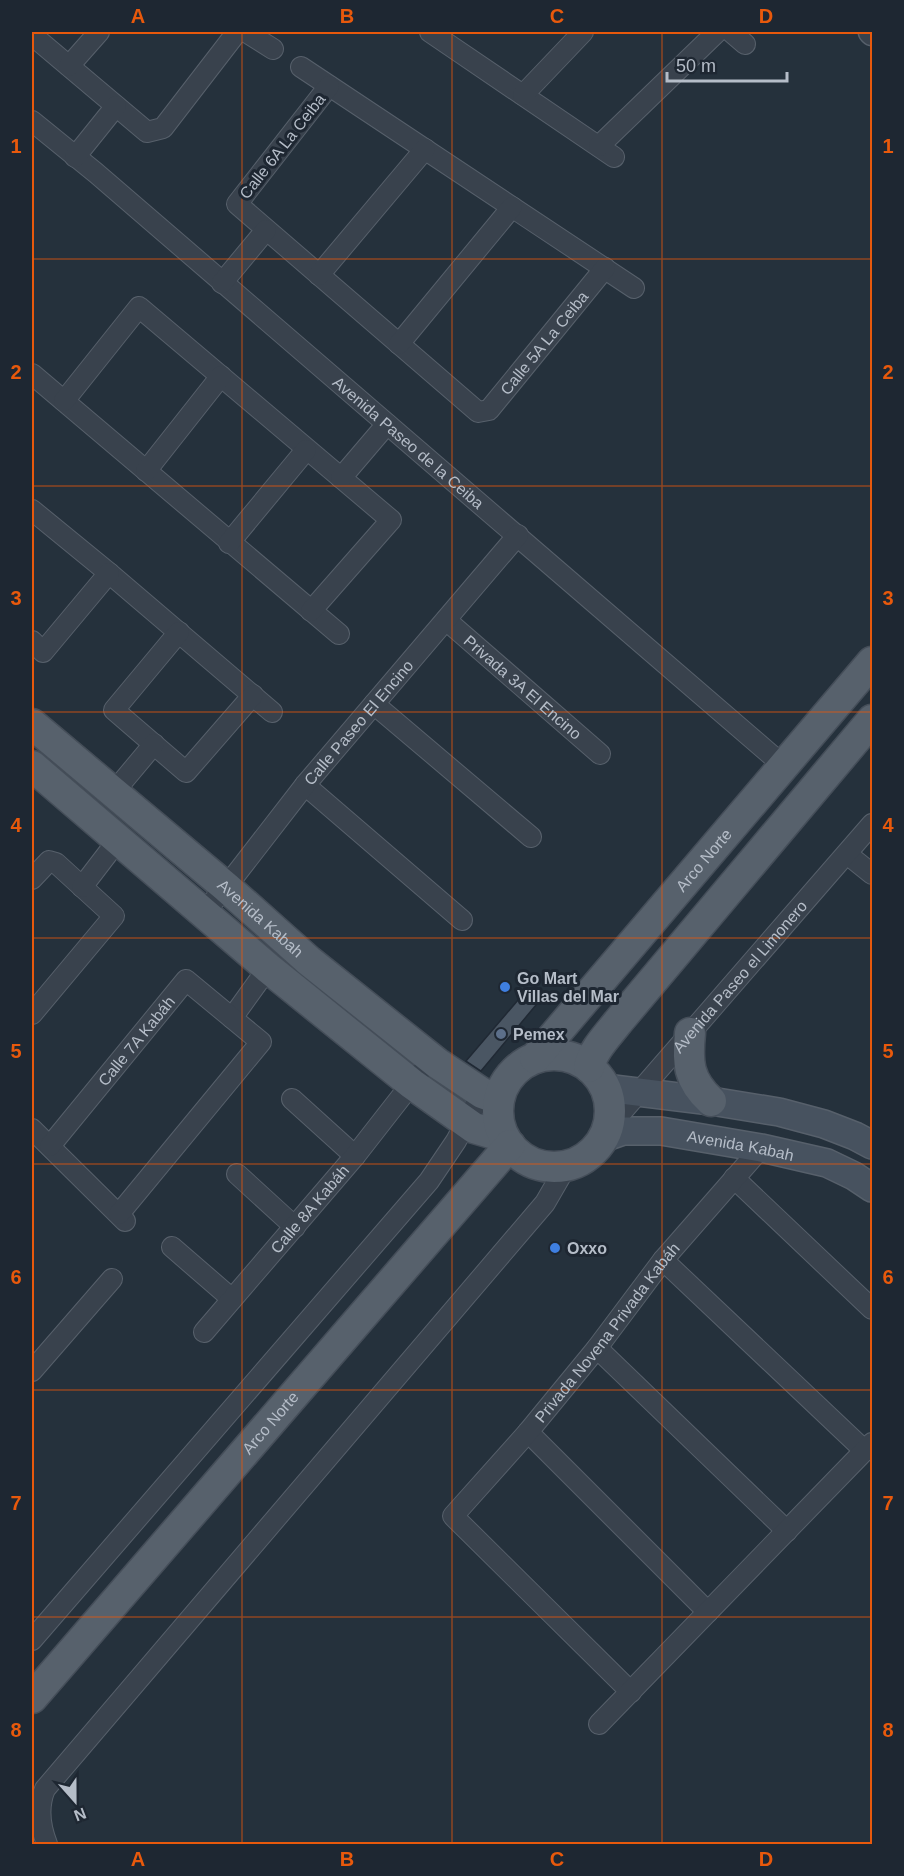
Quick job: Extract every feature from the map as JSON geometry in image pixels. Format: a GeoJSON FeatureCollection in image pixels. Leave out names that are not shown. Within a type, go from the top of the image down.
{"type":"FeatureCollection","features":[{"type":"Feature","properties":{"kind":"main road","name":"Arco Norte"},"geometry":{"type":"LineString","coordinates":[[535,1058],[873,662]]}},
{"type":"Feature","properties":{"kind":"main road"},"geometry":{"type":"LineString","coordinates":[[873,720],[603,1040],[591,1059],[597,1078],[609,1102],[610,1116],[605,1134],[593,1150],[567,1165],[551,1167],[535,1164],[521,1156],[506,1139],[498,1110],[490,1096],[525,1063],[535,1058],[557,1055],[568,1057],[597,1078],[639,1092],[711,1101],[790,1115],[824,1124],[873,1145]]}},
{"type":"Feature","properties":{"kind":"main road","name":"Avenida Kabah"},"geometry":{"type":"LineString","coordinates":[[32,724],[309,961],[432,1058],[490,1096]]}},
{"type":"Feature","properties":{"kind":"main road","name":"Avenida Kabah"},"geometry":{"type":"LineString","coordinates":[[32,766],[268,968],[412,1084],[464,1123],[506,1139]]}},
{"type":"Feature","properties":{"kind":"main road"},"geometry":{"type":"LineString","coordinates":[[690,1033],[688,1058],[690,1068],[698,1086],[711,1101]]}},
{"type":"Feature","properties":{"kind":"main road","name":"Avenida Kabah"},"geometry":{"type":"LineString","coordinates":[[605,1134],[623,1131],[660,1131],[761,1148],[827,1163],[873,1188]]}},
{"type":"Feature","properties":{"kind":"main road","name":"Arco Norte"},"geometry":{"type":"LineString","coordinates":[[32,1698],[506,1139]]}},
{"type":"Feature","properties":{"kind":"street"},"geometry":{"type":"LineString","coordinates":[[69,66],[99,32]]}},
{"type":"Feature","properties":{"kind":"street"},"geometry":{"type":"LineString","coordinates":[[32,35],[147,132],[163,128],[237,32]]}},
{"type":"Feature","properties":{"kind":"street"},"geometry":{"type":"LineString","coordinates":[[246,32],[273,49]]}},
{"type":"Feature","properties":{"kind":"street"},"geometry":{"type":"LineString","coordinates":[[523,95],[583,32]]}},
{"type":"Feature","properties":{"kind":"street"},"geometry":{"type":"LineString","coordinates":[[441,34],[523,95],[607,151],[717,32]]}},
{"type":"Feature","properties":{"kind":"street","name":"Calle 6A La Ceiba"},"geometry":{"type":"LineString","coordinates":[[301,67],[634,288]]}},
{"type":"Feature","properties":{"kind":"street","name":"Calle 6A La Ceiba"},"geometry":{"type":"LineString","coordinates":[[329,86],[237,204],[478,412]]}},
{"type":"Feature","properties":{"kind":"street"},"geometry":{"type":"LineString","coordinates":[[75,156],[116,106]]}},
{"type":"Feature","properties":{"kind":"street","name":"Avenida Paseo de la Ceiba"},"geometry":{"type":"LineString","coordinates":[[32,121],[784,766]]}},
{"type":"Feature","properties":{"kind":"street"},"geometry":{"type":"LineString","coordinates":[[319,275],[425,149]]}},
{"type":"Feature","properties":{"kind":"street"},"geometry":{"type":"LineString","coordinates":[[399,344],[512,207]]}},
{"type":"Feature","properties":{"kind":"street"},"geometry":{"type":"LineString","coordinates":[[222,283],[266,230]]}},
{"type":"Feature","properties":{"kind":"street","name":"Calle 5A La Ceiba"},"geometry":{"type":"LineString","coordinates":[[478,412],[489,410],[605,268]]}},
{"type":"Feature","properties":{"kind":"street"},"geometry":{"type":"LineString","coordinates":[[64,401],[139,307],[391,520],[311,611]]}},
{"type":"Feature","properties":{"kind":"street"},"geometry":{"type":"LineString","coordinates":[[32,374],[339,634]]}},
{"type":"Feature","properties":{"kind":"street"},"geometry":{"type":"LineString","coordinates":[[146,471],[221,376]]}},
{"type":"Feature","properties":{"kind":"street"},"geometry":{"type":"LineString","coordinates":[[341,478],[387,424]]}},
{"type":"Feature","properties":{"kind":"street"},"geometry":{"type":"LineString","coordinates":[[229,543],[306,450]]}},
{"type":"Feature","properties":{"kind":"street"},"geometry":{"type":"LineString","coordinates":[[33,513],[109,573],[272,712]]}},
{"type":"Feature","properties":{"kind":"street","name":"Calle Paseo El Encino"},"geometry":{"type":"LineString","coordinates":[[203,913],[226,888],[305,785],[518,536]]}},
{"type":"Feature","properties":{"kind":"street"},"geometry":{"type":"LineString","coordinates":[[32,641],[44,652],[109,573]]}},
{"type":"Feature","properties":{"kind":"street","name":"Privada 3A El Encino"},"geometry":{"type":"LineString","coordinates":[[446,620],[600,754]]}},
{"type":"Feature","properties":{"kind":"street"},"geometry":{"type":"LineString","coordinates":[[179,633],[114,710],[186,772],[253,695]]}},
{"type":"Feature","properties":{"kind":"street"},"geometry":{"type":"LineString","coordinates":[[374,704],[531,837]]}},
{"type":"Feature","properties":{"kind":"street"},"geometry":{"type":"LineString","coordinates":[[113,793],[154,744]]}},
{"type":"Feature","properties":{"kind":"street"},"geometry":{"type":"LineString","coordinates":[[305,785],[462,920]]}},
{"type":"Feature","properties":{"kind":"street","name":"Avenida Paseo el Limonero"},"geometry":{"type":"LineString","coordinates":[[605,1134],[847,854],[869,834]]}},
{"type":"Feature","properties":{"kind":"street"},"geometry":{"type":"LineString","coordinates":[[82,887],[118,840]]}},
{"type":"Feature","properties":{"kind":"street"},"geometry":{"type":"LineString","coordinates":[[847,854],[873,874]]}},
{"type":"Feature","properties":{"kind":"street"},"geometry":{"type":"LineString","coordinates":[[32,879],[49,861],[56,863],[114,916],[32,1014]]}},
{"type":"Feature","properties":{"kind":"street"},"geometry":{"type":"LineString","coordinates":[[232,1018],[268,968]]}},
{"type":"Feature","properties":{"kind":"street","name":"Calle 7A Kabáh"},"geometry":{"type":"LineString","coordinates":[[32,1129],[122,1217],[261,1042],[186,980],[50,1146]]}},
{"type":"Feature","properties":{"kind":"street","name":"Calle 8A Kabáh"},"geometry":{"type":"LineString","coordinates":[[204,1332],[355,1156],[432,1058]]}},
{"type":"Feature","properties":{"kind":"street"},"geometry":{"type":"LineString","coordinates":[[32,1640],[429,1181],[456,1141],[464,1123],[490,1096]]}},
{"type":"Feature","properties":{"kind":"street"},"geometry":{"type":"LineString","coordinates":[[292,1100],[355,1156]]}},
{"type":"Feature","properties":{"kind":"street","name":"Privada Novena Privada Kabáh"},"geometry":{"type":"LineString","coordinates":[[631,1692],[453,1516],[528,1432],[597,1348],[663,1260],[761,1148]]}},
{"type":"Feature","properties":{"kind":"street"},"geometry":{"type":"LineString","coordinates":[[47,1845],[41,1823],[40,1808],[45,1789],[545,1203],[567,1165]]}},
{"type":"Feature","properties":{"kind":"street"},"geometry":{"type":"LineString","coordinates":[[237,1174],[295,1227]]}},
{"type":"Feature","properties":{"kind":"street"},"geometry":{"type":"LineString","coordinates":[[734,1178],[873,1309]]}},
{"type":"Feature","properties":{"kind":"street"},"geometry":{"type":"LineString","coordinates":[[172,1247],[232,1299]]}},
{"type":"Feature","properties":{"kind":"street"},"geometry":{"type":"LineString","coordinates":[[599,1724],[869,1447],[663,1260]]}},
{"type":"Feature","properties":{"kind":"street"},"geometry":{"type":"LineString","coordinates":[[32,1371],[112,1279]]}},
{"type":"Feature","properties":{"kind":"street"},"geometry":{"type":"LineString","coordinates":[[597,1348],[787,1531]]}},
{"type":"Feature","properties":{"kind":"street"},"geometry":{"type":"LineString","coordinates":[[528,1432],[708,1612]]}},
{"type":"Feature","properties":{"kind":"building","name":"Pemex"},"geometry":{"type":"Polygon","coordinates":[[[524,993],[536,1005],[481,1071],[466,1061],[524,993]]]}},
{"type":"Feature","properties":{"kind":"place","name":"Go Mart Villas del Mar"},"geometry":{"type":"Point","coordinates":[505,987]}},
{"type":"Feature","properties":{"kind":"place","name":"Pemex"},"geometry":{"type":"Point","coordinates":[501,1034]}},
{"type":"Feature","properties":{"kind":"place","name":"Oxxo"},"geometry":{"type":"Point","coordinates":[555,1248]}}]}
